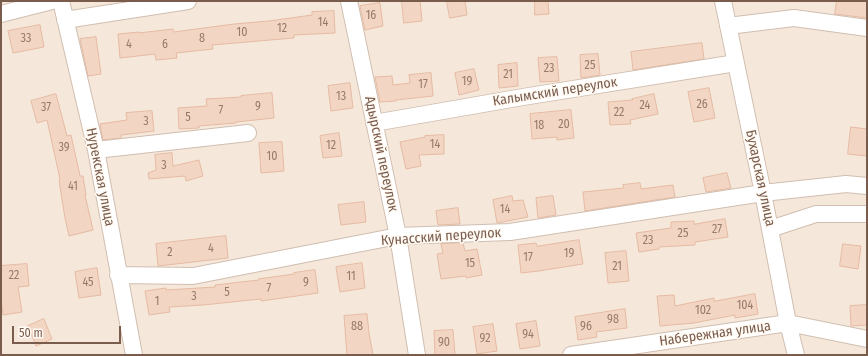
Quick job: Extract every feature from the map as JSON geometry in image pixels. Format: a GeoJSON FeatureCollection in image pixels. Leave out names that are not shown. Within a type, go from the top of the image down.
{"type":"FeatureCollection","features":[{"type":"Feature","properties":{"kind":"street"},"geometry":{"type":"LineString","coordinates":[[1,14],[52,1]]}},
{"type":"Feature","properties":{"kind":"street","name":"Нурекская улица"},"geometry":{"type":"LineString","coordinates":[[61,1],[96,150],[134,355]]}},
{"type":"Feature","properties":{"kind":"street"},"geometry":{"type":"LineString","coordinates":[[65,20],[188,1]]}},
{"type":"Feature","properties":{"kind":"street","name":"Адырский переулок"},"geometry":{"type":"LineString","coordinates":[[349,1],[398,236],[417,355]]}},
{"type":"Feature","properties":{"kind":"street","name":"Бухарская улица"},"geometry":{"type":"LineString","coordinates":[[723,1],[763,193],[788,323],[796,355]]}},
{"type":"Feature","properties":{"kind":"street"},"geometry":{"type":"LineString","coordinates":[[728,26],[794,18],[867,28]]}},
{"type":"Feature","properties":{"kind":"street","name":"Калымский переулок"},"geometry":{"type":"LineString","coordinates":[[374,123],[523,97],[736,63]]}},
{"type":"Feature","properties":{"kind":"street"},"geometry":{"type":"LineString","coordinates":[[96,150],[248,133]]}},
{"type":"Feature","properties":{"kind":"street","name":"Кунасский переулок"},"geometry":{"type":"LineString","coordinates":[[118,275],[194,276],[398,236],[510,232],[763,193],[846,184],[867,186]]}},
{"type":"Feature","properties":{"kind":"street"},"geometry":{"type":"LineString","coordinates":[[770,229],[816,214],[867,214]]}},
{"type":"Feature","properties":{"kind":"street","name":"Набережная улица"},"geometry":{"type":"LineString","coordinates":[[571,355],[788,323],[867,339]]}},
{"type":"Feature","properties":{"kind":"shaded area"},"geometry":{"type":"Polygon","coordinates":[[[1,1],[867,1],[867,355],[1,355],[1,1]]]}},
{"type":"Feature","properties":{"kind":"building"},"geometry":{"type":"Polygon","coordinates":[[[402,1],[420,1],[422,21],[404,23],[402,1]]]}},
{"type":"Feature","properties":{"kind":"building"},"geometry":{"type":"Polygon","coordinates":[[[447,1],[465,1],[467,15],[450,18],[447,1]]]}},
{"type":"Feature","properties":{"kind":"building"},"geometry":{"type":"Polygon","coordinates":[[[535,1],[548,1],[549,14],[535,15],[535,1]]]}},
{"type":"Feature","properties":{"kind":"building"},"geometry":{"type":"Polygon","coordinates":[[[837,1],[867,1],[867,18],[835,14],[837,1]]]}},
{"type":"Feature","properties":{"kind":"building"},"geometry":{"type":"Polygon","coordinates":[[[380,3],[383,26],[365,30],[360,6],[380,3]]]}},
{"type":"Feature","properties":{"kind":"building"},"geometry":{"type":"Polygon","coordinates":[[[334,11],[335,33],[294,35],[294,38],[212,45],[213,49],[176,53],[177,58],[156,60],[155,54],[120,58],[118,34],[173,29],[174,32],[312,15],[312,12],[334,11]]]}},
{"type":"Feature","properties":{"kind":"building"},"geometry":{"type":"Polygon","coordinates":[[[40,25],[44,47],[13,53],[8,31],[40,25]]]}},
{"type":"Feature","properties":{"kind":"building"},"geometry":{"type":"Polygon","coordinates":[[[96,37],[101,74],[88,76],[80,39],[96,37]]]}},
{"type":"Feature","properties":{"kind":"building"},"geometry":{"type":"Polygon","coordinates":[[[702,43],[704,59],[633,70],[631,52],[702,43]]]}},
{"type":"Feature","properties":{"kind":"building"},"geometry":{"type":"Polygon","coordinates":[[[598,54],[600,75],[581,78],[580,55],[598,54]]]}},
{"type":"Feature","properties":{"kind":"building"},"geometry":{"type":"Polygon","coordinates":[[[557,57],[559,81],[540,82],[538,58],[557,57]]]}},
{"type":"Feature","properties":{"kind":"building"},"geometry":{"type":"Polygon","coordinates":[[[517,63],[518,86],[499,88],[498,65],[517,63]]]}},
{"type":"Feature","properties":{"kind":"building"},"geometry":{"type":"Polygon","coordinates":[[[474,69],[479,90],[459,95],[455,73],[474,69]]]}},
{"type":"Feature","properties":{"kind":"building"},"geometry":{"type":"Polygon","coordinates":[[[431,73],[433,96],[380,102],[375,77],[392,76],[393,85],[410,83],[409,75],[431,73]]]}},
{"type":"Feature","properties":{"kind":"building"},"geometry":{"type":"Polygon","coordinates":[[[350,83],[353,108],[331,111],[328,86],[350,83]]]}},
{"type":"Feature","properties":{"kind":"building"},"geometry":{"type":"Polygon","coordinates":[[[709,88],[715,118],[694,122],[688,92],[709,88]]]}},
{"type":"Feature","properties":{"kind":"building"},"geometry":{"type":"Polygon","coordinates":[[[272,93],[274,118],[199,126],[199,128],[179,129],[178,108],[207,106],[206,99],[272,93]]]}},
{"type":"Feature","properties":{"kind":"building"},"geometry":{"type":"Polygon","coordinates":[[[56,94],[67,136],[71,135],[80,176],[83,176],[85,195],[93,230],[69,236],[60,179],[47,120],[37,123],[31,101],[56,94]]]}},
{"type":"Feature","properties":{"kind":"building"},"geometry":{"type":"Polygon","coordinates":[[[654,94],[658,114],[630,120],[631,124],[610,125],[608,102],[633,100],[632,99],[654,94]]]}},
{"type":"Feature","properties":{"kind":"building"},"geometry":{"type":"Polygon","coordinates":[[[571,110],[574,138],[557,140],[557,137],[532,139],[530,114],[571,110]]]}},
{"type":"Feature","properties":{"kind":"building"},"geometry":{"type":"Polygon","coordinates":[[[152,111],[154,131],[121,135],[121,138],[103,140],[100,124],[127,120],[126,113],[152,111]]]}},
{"type":"Feature","properties":{"kind":"building"},"geometry":{"type":"Polygon","coordinates":[[[851,127],[867,129],[867,156],[848,154],[851,127]]]}},
{"type":"Feature","properties":{"kind":"building"},"geometry":{"type":"Polygon","coordinates":[[[339,133],[342,156],[323,158],[320,136],[339,133]]]}},
{"type":"Feature","properties":{"kind":"building"},"geometry":{"type":"Polygon","coordinates":[[[444,135],[444,154],[419,155],[421,166],[406,169],[400,142],[425,136],[444,135]]]}},
{"type":"Feature","properties":{"kind":"building"},"geometry":{"type":"Polygon","coordinates":[[[282,142],[284,171],[261,173],[259,143],[282,142]]]}},
{"type":"Feature","properties":{"kind":"building"},"geometry":{"type":"Polygon","coordinates":[[[172,153],[173,166],[199,160],[203,176],[186,181],[185,176],[149,179],[148,173],[156,170],[155,155],[172,153]]]}},
{"type":"Feature","properties":{"kind":"building"},"geometry":{"type":"Polygon","coordinates":[[[727,173],[731,188],[706,192],[703,178],[727,173]]]}},
{"type":"Feature","properties":{"kind":"building"},"geometry":{"type":"Polygon","coordinates":[[[640,183],[641,189],[673,185],[675,197],[585,211],[583,192],[624,188],[623,185],[640,183]]]}},
{"type":"Feature","properties":{"kind":"building"},"geometry":{"type":"Polygon","coordinates":[[[512,196],[513,201],[523,200],[528,217],[497,223],[493,200],[512,196]]]}},
{"type":"Feature","properties":{"kind":"building"},"geometry":{"type":"Polygon","coordinates":[[[553,196],[556,215],[538,218],[536,198],[553,196]]]}},
{"type":"Feature","properties":{"kind":"building"},"geometry":{"type":"Polygon","coordinates":[[[364,202],[366,222],[341,225],[338,205],[364,202]]]}},
{"type":"Feature","properties":{"kind":"building"},"geometry":{"type":"Polygon","coordinates":[[[458,208],[460,224],[438,225],[436,211],[458,208]]]}},
{"type":"Feature","properties":{"kind":"building"},"geometry":{"type":"Polygon","coordinates":[[[725,219],[728,237],[695,242],[695,245],[659,247],[659,249],[639,252],[636,233],[671,228],[671,222],[694,221],[694,224],[725,219]]]}},
{"type":"Feature","properties":{"kind":"building"},"geometry":{"type":"Polygon","coordinates":[[[226,236],[228,258],[158,266],[156,244],[226,236]]]}},
{"type":"Feature","properties":{"kind":"building"},"geometry":{"type":"Polygon","coordinates":[[[579,240],[583,264],[521,273],[518,245],[536,243],[537,246],[579,240]]]}},
{"type":"Feature","properties":{"kind":"building"},"geometry":{"type":"Polygon","coordinates":[[[463,243],[465,251],[477,249],[482,275],[466,278],[466,276],[441,279],[437,254],[443,253],[441,244],[463,243]]]}},
{"type":"Feature","properties":{"kind":"building"},"geometry":{"type":"Polygon","coordinates":[[[843,244],[861,246],[858,269],[840,266],[843,244]]]}},
{"type":"Feature","properties":{"kind":"building"},"geometry":{"type":"Polygon","coordinates":[[[626,251],[629,281],[608,283],[605,253],[626,251]]]}},
{"type":"Feature","properties":{"kind":"building"},"geometry":{"type":"Polygon","coordinates":[[[362,263],[365,288],[340,292],[336,267],[362,263]]]}},
{"type":"Feature","properties":{"kind":"building"},"geometry":{"type":"Polygon","coordinates":[[[27,264],[29,286],[18,287],[22,312],[3,315],[1,299],[1,266],[27,264]]]}},
{"type":"Feature","properties":{"kind":"building"},"geometry":{"type":"Polygon","coordinates":[[[97,268],[101,295],[79,298],[75,272],[97,268]]]}},
{"type":"Feature","properties":{"kind":"building"},"geometry":{"type":"Polygon","coordinates":[[[315,270],[318,293],[261,301],[261,299],[169,307],[170,312],[149,315],[145,291],[166,288],[166,290],[215,287],[215,285],[259,280],[258,279],[315,270]]]}},
{"type":"Feature","properties":{"kind":"building"},"geometry":{"type":"Polygon","coordinates":[[[755,294],[758,314],[735,318],[735,315],[694,323],[660,326],[657,296],[674,295],[675,306],[714,298],[714,301],[755,294]]]}},
{"type":"Feature","properties":{"kind":"building"},"geometry":{"type":"Polygon","coordinates":[[[867,305],[867,325],[851,326],[850,306],[867,305]]]}},
{"type":"Feature","properties":{"kind":"building"},"geometry":{"type":"Polygon","coordinates":[[[625,309],[627,328],[596,332],[597,337],[578,340],[575,317],[625,309]]]}},
{"type":"Feature","properties":{"kind":"building"},"geometry":{"type":"Polygon","coordinates":[[[367,314],[373,355],[347,355],[344,316],[367,314]]]}},
{"type":"Feature","properties":{"kind":"building"},"geometry":{"type":"Polygon","coordinates":[[[44,319],[52,339],[36,346],[28,326],[44,319]]]}},
{"type":"Feature","properties":{"kind":"building"},"geometry":{"type":"Polygon","coordinates":[[[536,321],[540,346],[520,349],[516,324],[536,321]]]}},
{"type":"Feature","properties":{"kind":"building"},"geometry":{"type":"Polygon","coordinates":[[[493,324],[497,351],[477,354],[473,327],[493,324]]]}},
{"type":"Feature","properties":{"kind":"building"},"geometry":{"type":"Polygon","coordinates":[[[453,330],[455,355],[435,355],[434,331],[453,330]]]}}]}
